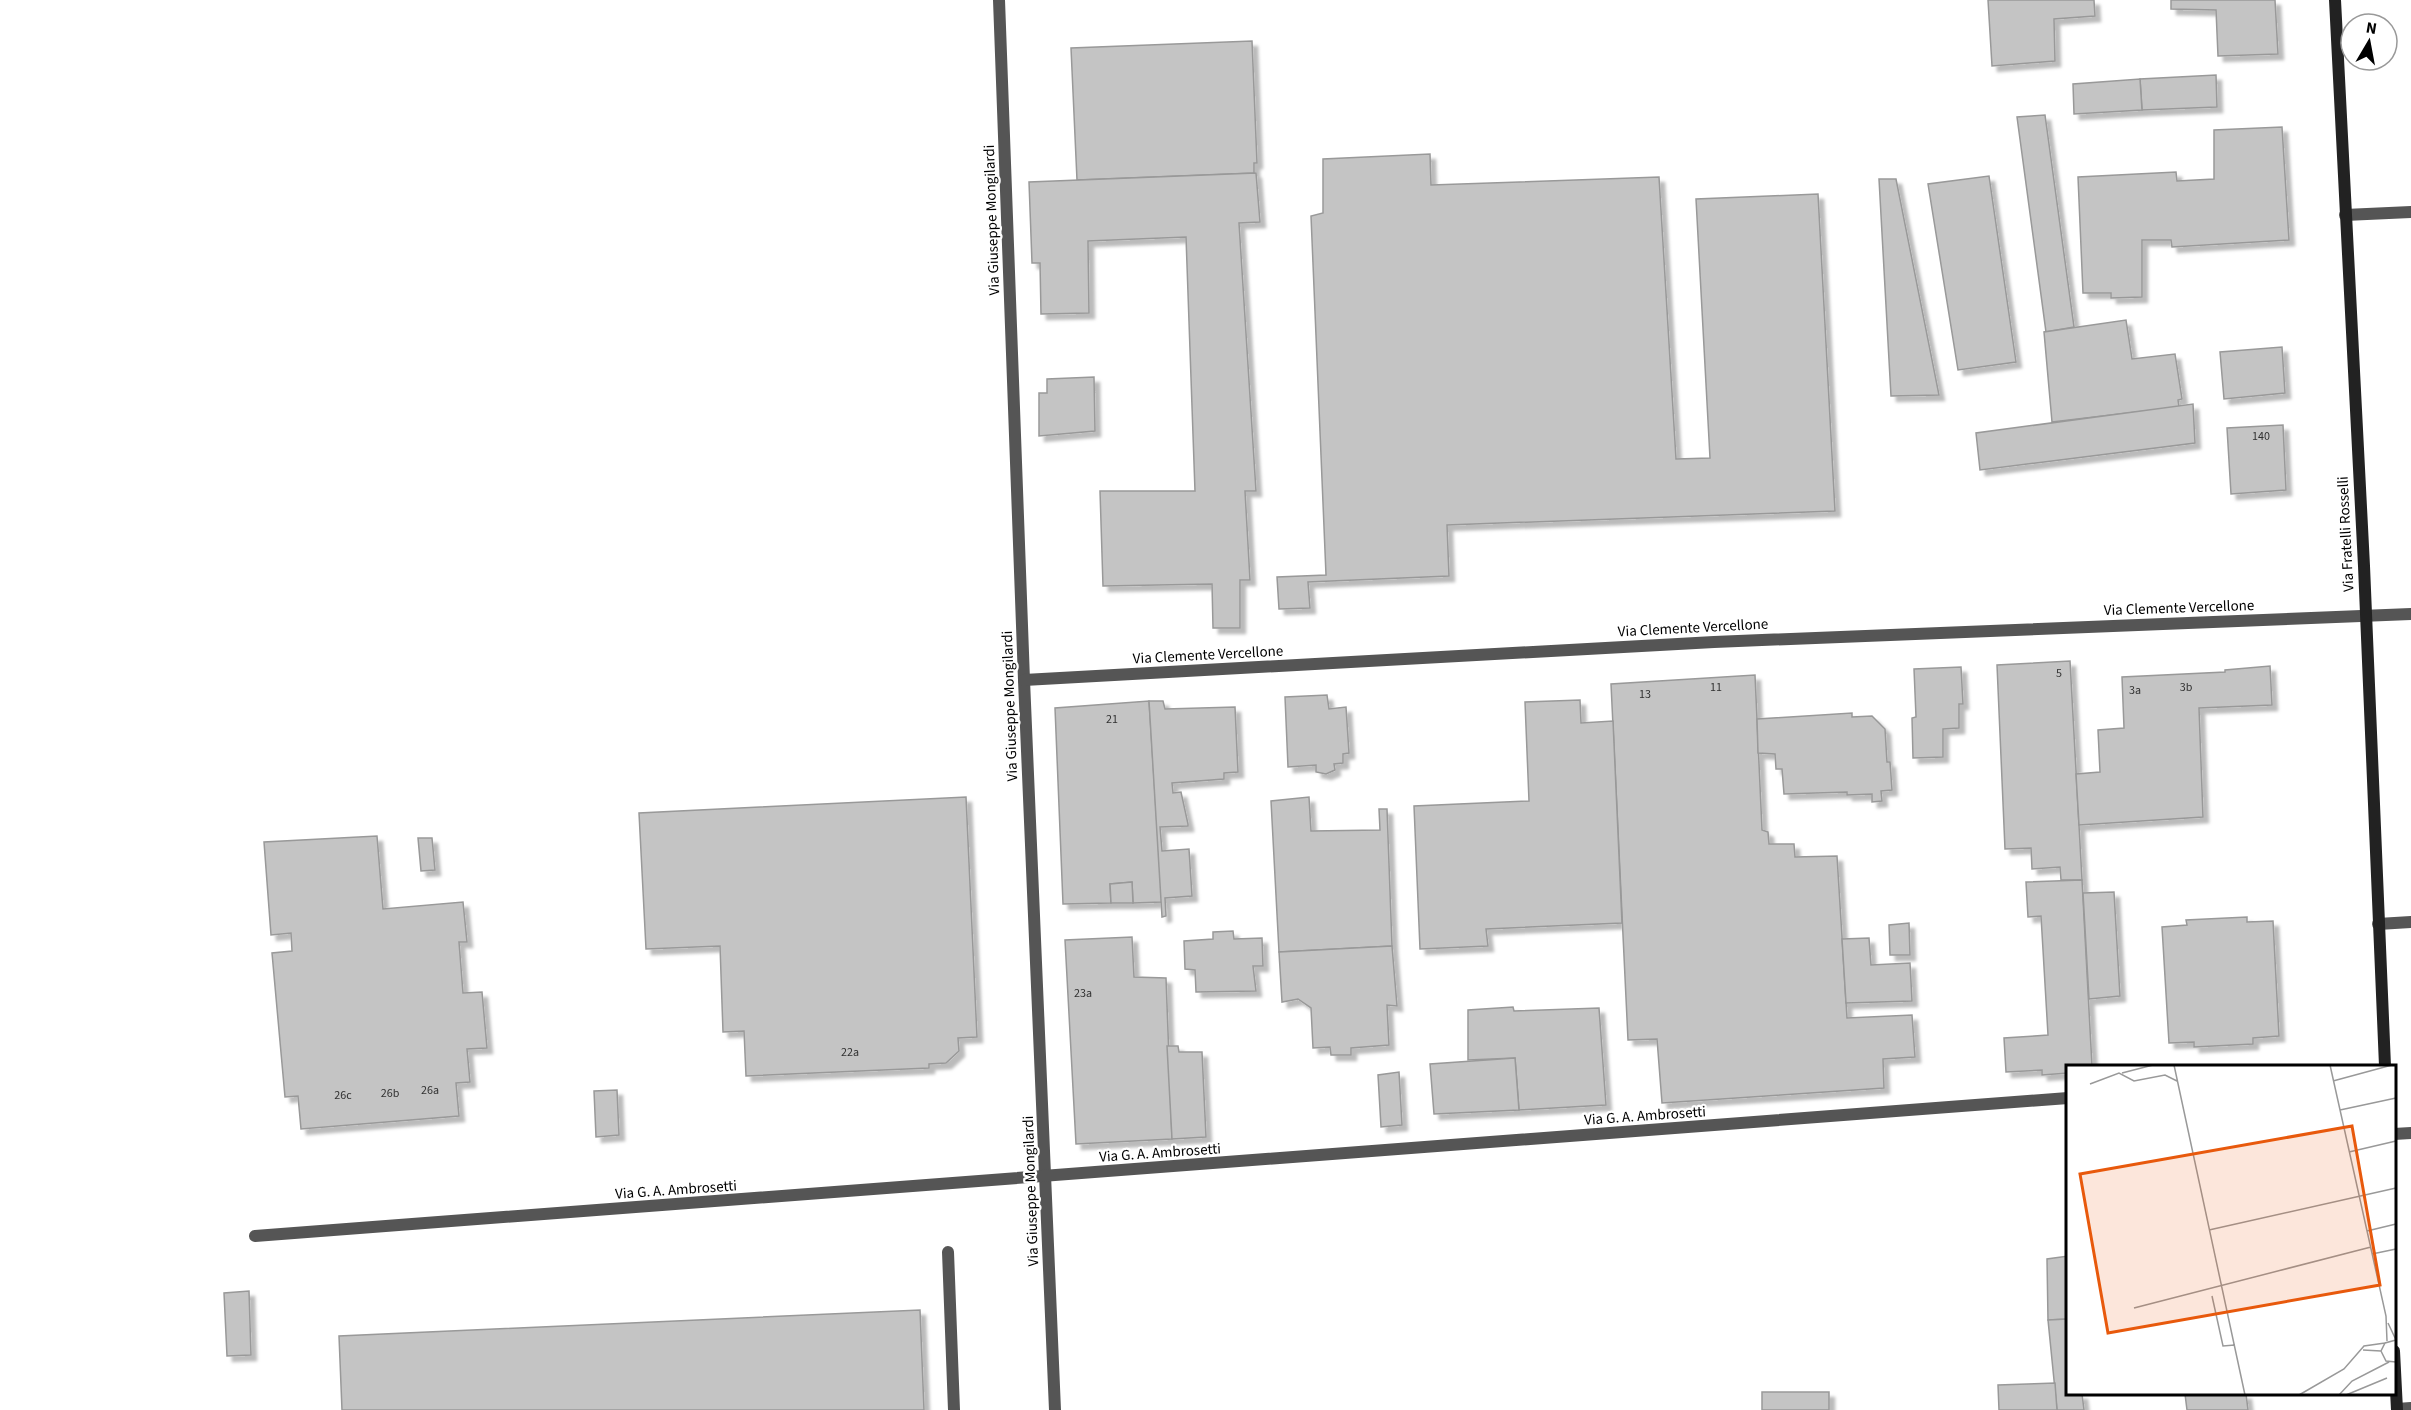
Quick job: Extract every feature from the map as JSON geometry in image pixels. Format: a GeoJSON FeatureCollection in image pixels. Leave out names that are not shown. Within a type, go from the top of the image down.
{"type":"FeatureCollection","features":[{"type":"Feature","properties":{"kind":"street","name":"Via Giuseppe Mongilardi"},"geometry":{"type":"LineString","coordinates":[[999,0],[1024,680],[1055,1410]]}},
{"type":"Feature","properties":{"kind":"street","name":"Via Fratelli Rosselli"},"geometry":{"type":"LineString","coordinates":[[2335,0],[2385,1065]]}},
{"type":"Feature","properties":{"kind":"street"},"geometry":{"type":"LineString","coordinates":[[2345,215],[2411,212]]}},
{"type":"Feature","properties":{"kind":"street","name":"Via Clemente Vercellone"},"geometry":{"type":"LineString","coordinates":[[1024,680],[1714,642],[2411,614]]}},
{"type":"Feature","properties":{"kind":"street"},"geometry":{"type":"LineString","coordinates":[[2378,924],[2411,922]]}},
{"type":"Feature","properties":{"kind":"street","name":"Via G. A. Ambrosetti"},"geometry":{"type":"LineString","coordinates":[[255,1236],[2066,1098]]}},
{"type":"Feature","properties":{"kind":"street"},"geometry":{"type":"LineString","coordinates":[[2396,1134],[2411,1133]]}},
{"type":"Feature","properties":{"kind":"street"},"geometry":{"type":"LineString","coordinates":[[948,1252],[954,1410]]}},
{"type":"Feature","properties":{"kind":"street"},"geometry":{"type":"LineString","coordinates":[[2396,1390],[2397,1410],[2411,1408]]}},
{"type":"Feature","properties":{"kind":"building"},"geometry":{"type":"Polygon","coordinates":[[[1988,0],[2094,0],[2095,16],[2054,19],[2055,61],[1992,66],[1988,0]]]}},
{"type":"Feature","properties":{"kind":"building"},"geometry":{"type":"Polygon","coordinates":[[[2171,0],[2275,0],[2278,54],[2218,56],[2216,10],[2171,9],[2171,0]]]}},
{"type":"Feature","properties":{"kind":"building"},"geometry":{"type":"Polygon","coordinates":[[[1252,41],[1257,163],[1254,163],[1254,173],[1077,180],[1071,48],[1252,41]]]}},
{"type":"Feature","properties":{"kind":"building"},"geometry":{"type":"Polygon","coordinates":[[[2216,75],[2217,107],[2142,110],[2140,79],[2216,75]]]}},
{"type":"Feature","properties":{"kind":"building"},"geometry":{"type":"Polygon","coordinates":[[[2140,79],[2142,110],[2074,114],[2073,84],[2140,79]]]}},
{"type":"Feature","properties":{"kind":"building"},"geometry":{"type":"Polygon","coordinates":[[[2045,115],[2074,327],[2046,332],[2017,117],[2045,115]]]}},
{"type":"Feature","properties":{"kind":"building"},"geometry":{"type":"Polygon","coordinates":[[[2282,127],[2289,240],[2172,247],[2171,240],[2142,240],[2142,297],[2111,298],[2111,293],[2083,293],[2078,177],[2176,172],[2177,181],[2214,179],[2214,130],[2282,127]]]}},
{"type":"Feature","properties":{"kind":"building"},"geometry":{"type":"Polygon","coordinates":[[[1430,154],[1431,185],[1659,177],[1676,459],[1710,458],[1696,199],[1818,194],[1835,511],[1447,525],[1449,576],[1308,582],[1310,608],[1279,609],[1277,577],[1326,575],[1311,216],[1323,213],[1323,159],[1430,154]]]}},
{"type":"Feature","properties":{"kind":"building"},"geometry":{"type":"Polygon","coordinates":[[[1256,173],[1260,222],[1239,223],[1256,491],[1245,491],[1250,580],[1240,580],[1240,628],[1213,628],[1212,584],[1103,586],[1100,491],[1195,491],[1186,237],[1088,241],[1089,313],[1041,314],[1040,263],[1032,263],[1029,182],[1256,173]]]}},
{"type":"Feature","properties":{"kind":"building"},"geometry":{"type":"Polygon","coordinates":[[[1989,176],[2016,362],[1958,370],[1928,184],[1989,176]]]}},
{"type":"Feature","properties":{"kind":"building"},"geometry":{"type":"Polygon","coordinates":[[[1879,179],[1896,179],[1939,395],[1891,396],[1879,179]]]}},
{"type":"Feature","properties":{"kind":"building"},"geometry":{"type":"Polygon","coordinates":[[[2126,320],[2132,359],[2175,354],[2182,399],[2178,400],[2179,407],[2052,422],[2044,332],[2126,320]]]}},
{"type":"Feature","properties":{"kind":"building"},"geometry":{"type":"Polygon","coordinates":[[[2282,347],[2285,393],[2224,399],[2220,352],[2282,347]]]}},
{"type":"Feature","properties":{"kind":"building"},"geometry":{"type":"Polygon","coordinates":[[[1094,377],[1095,431],[1039,436],[1039,393],[1047,393],[1047,379],[1094,377]]]}},
{"type":"Feature","properties":{"kind":"building"},"geometry":{"type":"Polygon","coordinates":[[[2193,404],[2195,443],[1980,470],[1976,433],[2193,404]]]}},
{"type":"Feature","properties":{"kind":"building"},"geometry":{"type":"Polygon","coordinates":[[[2283,425],[2286,490],[2231,494],[2227,428],[2283,425]]]}},
{"type":"Feature","properties":{"kind":"building"},"geometry":{"type":"Polygon","coordinates":[[[2070,661],[2082,880],[2061,880],[2060,867],[2032,869],[2031,848],[2005,849],[1997,665],[2070,661]]]}},
{"type":"Feature","properties":{"kind":"building"},"geometry":{"type":"Polygon","coordinates":[[[2270,666],[2272,705],[2199,708],[2203,817],[2079,825],[2076,774],[2100,772],[2098,730],[2124,728],[2122,677],[2225,672],[2225,670],[2270,666]]]}},
{"type":"Feature","properties":{"kind":"building"},"geometry":{"type":"Polygon","coordinates":[[[1961,667],[1963,704],[1959,704],[1959,728],[1943,729],[1943,757],[1913,758],[1912,718],[1916,717],[1914,669],[1961,667]]]}},
{"type":"Feature","properties":{"kind":"building"},"geometry":{"type":"Polygon","coordinates":[[[1755,675],[1762,830],[1768,832],[1769,844],[1794,844],[1795,857],[1837,856],[1847,1018],[1912,1015],[1915,1057],[1883,1059],[1884,1088],[1662,1103],[1657,1039],[1628,1040],[1611,684],[1755,675]]]}},
{"type":"Feature","properties":{"kind":"building"},"geometry":{"type":"Polygon","coordinates":[[[1327,695],[1329,709],[1346,707],[1349,753],[1343,754],[1343,763],[1334,764],[1335,770],[1326,774],[1316,772],[1316,765],[1288,767],[1285,697],[1327,695]]]}},
{"type":"Feature","properties":{"kind":"building"},"geometry":{"type":"Polygon","coordinates":[[[1580,700],[1581,723],[1613,721],[1622,923],[1486,929],[1488,946],[1420,949],[1414,806],[1529,801],[1525,702],[1580,700]]]}},
{"type":"Feature","properties":{"kind":"building"},"geometry":{"type":"Polygon","coordinates":[[[1149,701],[1162,902],[1133,903],[1132,882],[1110,884],[1111,903],[1063,904],[1055,708],[1149,701]]]}},
{"type":"Feature","properties":{"kind":"building"},"geometry":{"type":"Polygon","coordinates":[[[1149,701],[1163,701],[1165,709],[1235,707],[1238,772],[1224,773],[1224,779],[1172,783],[1173,793],[1181,792],[1188,826],[1160,827],[1162,851],[1189,849],[1192,896],[1165,898],[1166,916],[1162,917],[1149,701]]]}},
{"type":"Feature","properties":{"kind":"building"},"geometry":{"type":"Polygon","coordinates":[[[1852,713],[1852,717],[1872,716],[1885,729],[1892,790],[1881,791],[1882,801],[1872,802],[1872,794],[1847,795],[1847,792],[1784,794],[1782,769],[1776,769],[1775,754],[1758,753],[1757,719],[1852,713]]]}},
{"type":"Feature","properties":{"kind":"building"},"geometry":{"type":"Polygon","coordinates":[[[966,797],[977,1037],[958,1038],[959,1051],[946,1063],[929,1064],[929,1068],[746,1076],[744,1031],[723,1032],[720,946],[646,949],[639,813],[966,797]]]}},
{"type":"Feature","properties":{"kind":"building"},"geometry":{"type":"Polygon","coordinates":[[[1309,797],[1311,831],[1380,830],[1379,809],[1387,809],[1392,946],[1279,952],[1271,801],[1309,797]]]}},
{"type":"Feature","properties":{"kind":"building"},"geometry":{"type":"Polygon","coordinates":[[[377,836],[383,909],[463,902],[467,942],[459,942],[463,993],[482,992],[487,1048],[467,1049],[470,1082],[456,1083],[459,1116],[301,1129],[298,1096],[285,1097],[272,953],[292,951],[291,933],[271,935],[264,842],[377,836]]]}},
{"type":"Feature","properties":{"kind":"building"},"geometry":{"type":"Polygon","coordinates":[[[418,838],[432,838],[435,870],[421,871],[418,838]]]}},
{"type":"Feature","properties":{"kind":"building"},"geometry":{"type":"Polygon","coordinates":[[[2082,880],[2092,1065],[2066,1065],[2066,1073],[2042,1075],[2042,1070],[2006,1072],[2004,1038],[2048,1035],[2041,916],[2028,917],[2026,882],[2082,880]]]}},
{"type":"Feature","properties":{"kind":"building"},"geometry":{"type":"Polygon","coordinates":[[[1132,882],[1133,903],[1111,903],[1110,884],[1132,882]]]}},
{"type":"Feature","properties":{"kind":"building"},"geometry":{"type":"Polygon","coordinates":[[[2114,892],[2120,996],[2089,999],[2083,893],[2114,892]]]}},
{"type":"Feature","properties":{"kind":"building"},"geometry":{"type":"Polygon","coordinates":[[[2247,917],[2247,922],[2273,921],[2279,1036],[2253,1038],[2253,1044],[2194,1047],[2194,1042],[2169,1043],[2162,927],[2187,925],[2186,920],[2247,917]]]}},
{"type":"Feature","properties":{"kind":"building"},"geometry":{"type":"Polygon","coordinates":[[[1909,923],[1910,955],[1890,955],[1889,925],[1909,923]]]}},
{"type":"Feature","properties":{"kind":"building"},"geometry":{"type":"Polygon","coordinates":[[[1233,931],[1234,939],[1262,938],[1263,966],[1253,966],[1256,991],[1196,992],[1195,970],[1185,969],[1184,941],[1213,939],[1213,932],[1233,931]]]}},
{"type":"Feature","properties":{"kind":"building"},"geometry":{"type":"Polygon","coordinates":[[[1132,937],[1134,977],[1166,978],[1172,1139],[1076,1144],[1065,940],[1132,937]]]}},
{"type":"Feature","properties":{"kind":"building"},"geometry":{"type":"Polygon","coordinates":[[[1869,938],[1871,965],[1910,963],[1912,1001],[1846,1003],[1842,939],[1869,938]]]}},
{"type":"Feature","properties":{"kind":"building"},"geometry":{"type":"Polygon","coordinates":[[[1392,946],[1397,1006],[1387,1005],[1389,1045],[1351,1048],[1351,1055],[1331,1055],[1330,1047],[1313,1048],[1311,1008],[1298,999],[1282,1002],[1279,952],[1392,946]]]}},
{"type":"Feature","properties":{"kind":"building"},"geometry":{"type":"Polygon","coordinates":[[[1513,1007],[1514,1011],[1599,1008],[1606,1105],[1519,1110],[1515,1058],[1468,1060],[1468,1010],[1513,1007]]]}},
{"type":"Feature","properties":{"kind":"building"},"geometry":{"type":"Polygon","coordinates":[[[1167,1046],[1178,1046],[1179,1052],[1202,1052],[1206,1137],[1172,1139],[1167,1046]]]}},
{"type":"Feature","properties":{"kind":"building"},"geometry":{"type":"Polygon","coordinates":[[[1515,1058],[1519,1110],[1434,1114],[1430,1064],[1515,1058]]]}},
{"type":"Feature","properties":{"kind":"building"},"geometry":{"type":"Polygon","coordinates":[[[1399,1072],[1402,1125],[1381,1127],[1378,1075],[1399,1072]]]}},
{"type":"Feature","properties":{"kind":"building"},"geometry":{"type":"Polygon","coordinates":[[[617,1090],[619,1135],[596,1137],[594,1091],[617,1090]]]}},
{"type":"Feature","properties":{"kind":"building"},"geometry":{"type":"Polygon","coordinates":[[[2066,1256],[2066,1319],[2048,1320],[2047,1259],[2066,1256]]]}},
{"type":"Feature","properties":{"kind":"building"},"geometry":{"type":"Polygon","coordinates":[[[249,1291],[251,1355],[227,1356],[224,1293],[249,1291]]]}},
{"type":"Feature","properties":{"kind":"building"},"geometry":{"type":"Polygon","coordinates":[[[920,1310],[924,1410],[342,1410],[339,1336],[920,1310]]]}},
{"type":"Feature","properties":{"kind":"building"},"geometry":{"type":"Polygon","coordinates":[[[2066,1319],[2066,1395],[2082,1395],[2084,1410],[2057,1410],[2048,1320],[2066,1319]]]}},
{"type":"Feature","properties":{"kind":"building"},"geometry":{"type":"Polygon","coordinates":[[[2055,1383],[2057,1410],[1999,1410],[1998,1385],[2055,1383]]]}},
{"type":"Feature","properties":{"kind":"building"},"geometry":{"type":"Polygon","coordinates":[[[1762,1392],[1829,1392],[1829,1410],[1762,1410],[1762,1392]]]}},
{"type":"Feature","properties":{"kind":"building"},"geometry":{"type":"Polygon","coordinates":[[[2185,1395],[2246,1395],[2248,1410],[2187,1410],[2185,1395]]]}}]}
